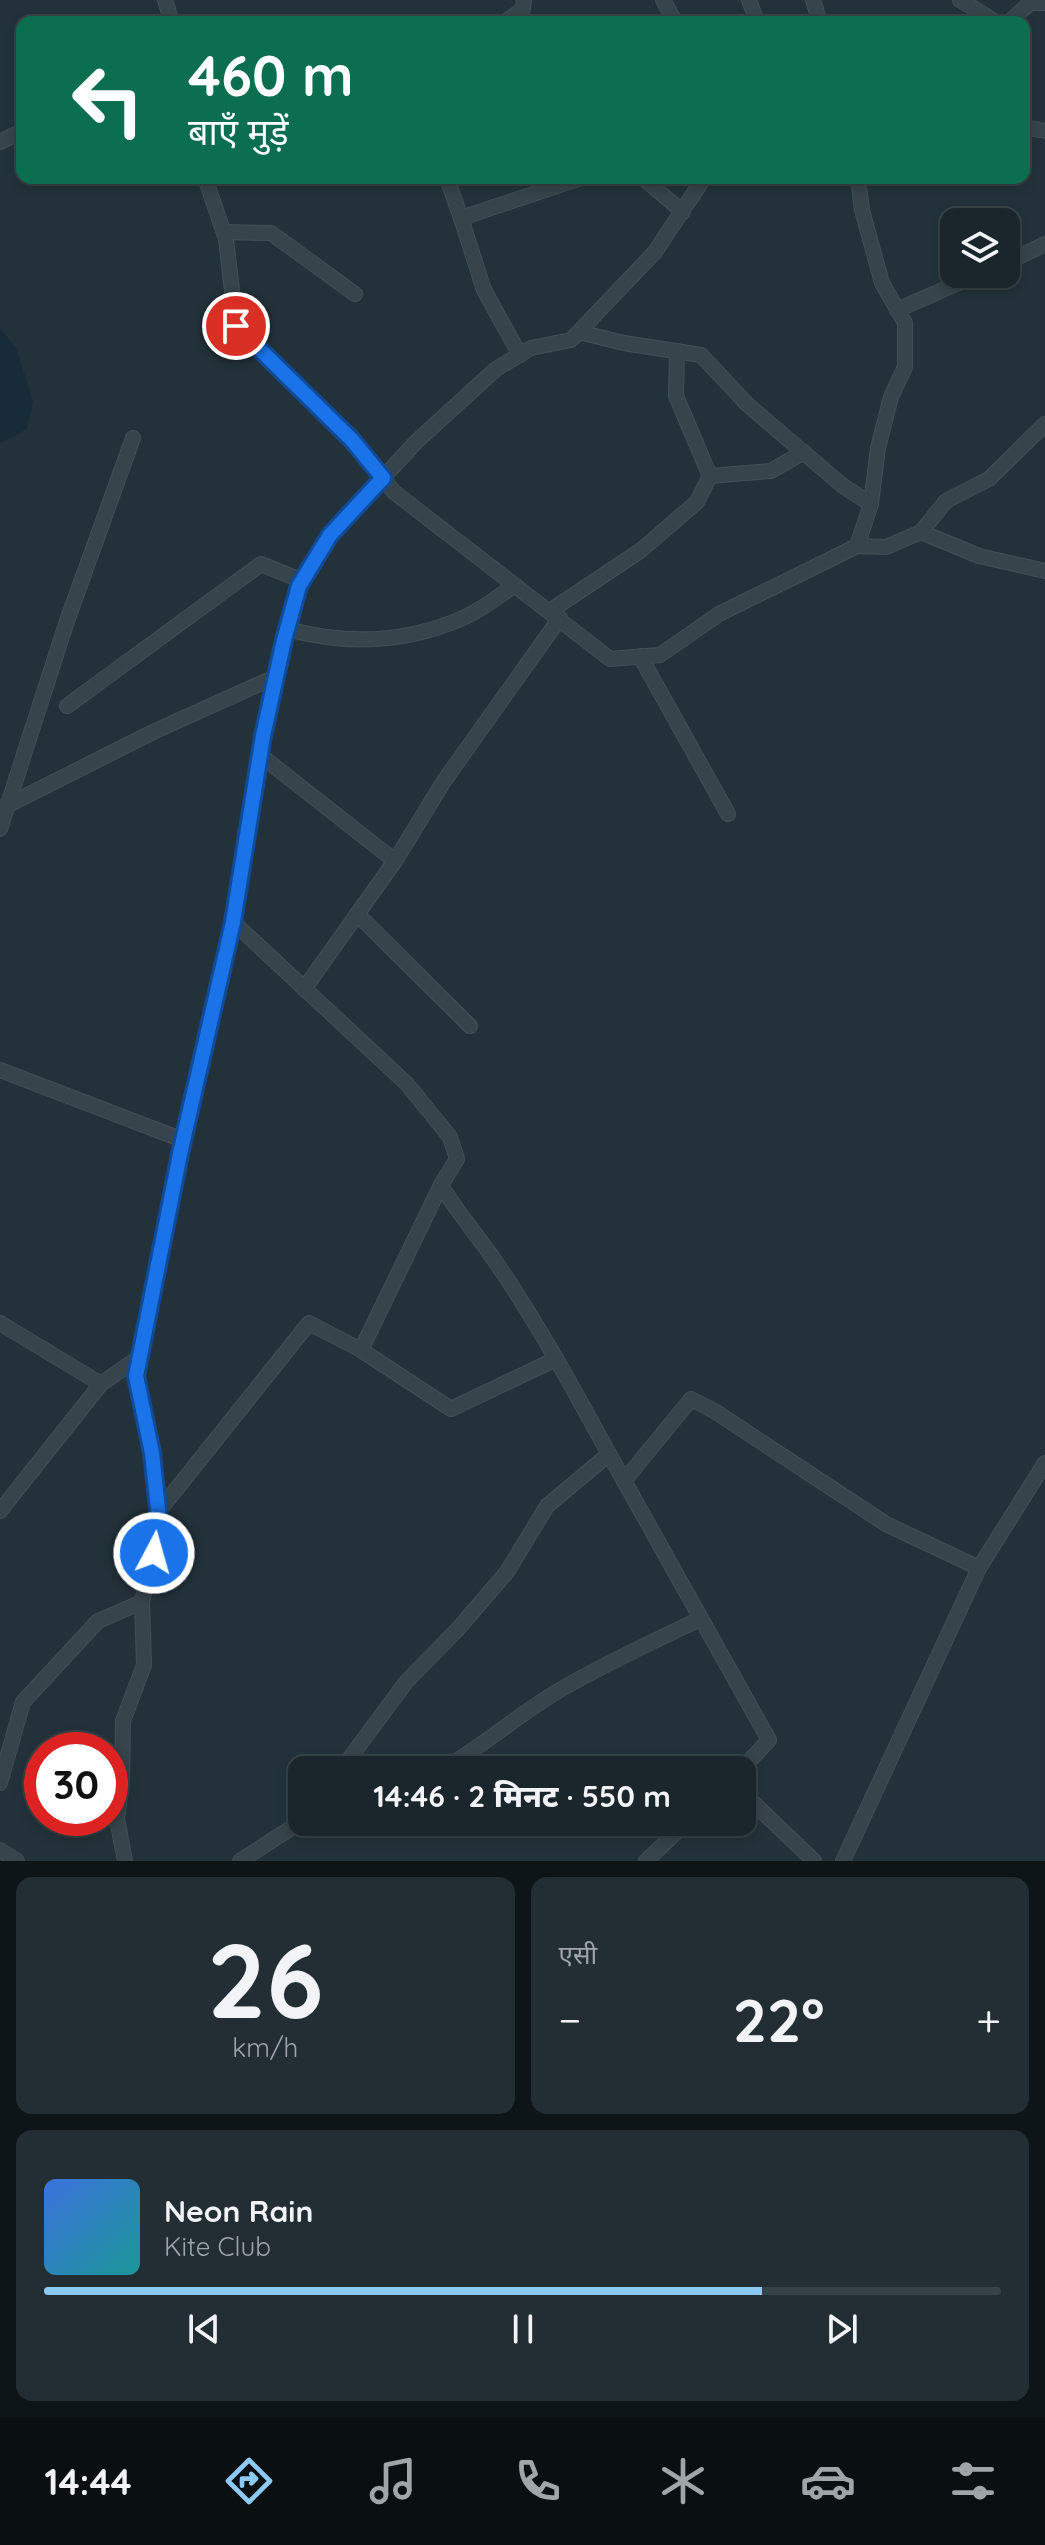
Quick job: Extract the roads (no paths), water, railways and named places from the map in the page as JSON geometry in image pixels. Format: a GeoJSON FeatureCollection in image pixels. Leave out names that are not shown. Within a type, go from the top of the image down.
{"type":"FeatureCollection","features":[{"type":"Feature","properties":{"kind":"street"},"geometry":{"type":"LineString","coordinates":[[513,16],[523,9],[524,0]]}},
{"type":"Feature","properties":{"kind":"street"},"geometry":{"type":"LineString","coordinates":[[960,0],[986,16]]}},
{"type":"Feature","properties":{"kind":"street"},"geometry":{"type":"LineString","coordinates":[[1016,16],[1030,3],[1045,3]]}},
{"type":"Feature","properties":{"kind":"street"},"geometry":{"type":"LineString","coordinates":[[207,184],[224,232],[236,326],[352,440],[394,492],[610,659],[660,655],[719,614],[857,546],[886,547],[921,532],[946,501],[989,479],[1045,424]]}},
{"type":"Feature","properties":{"kind":"street"},"geometry":{"type":"LineString","coordinates":[[449,184],[484,290],[520,355]]}},
{"type":"Feature","properties":{"kind":"street"},"geometry":{"type":"LineString","coordinates":[[461,218],[563,184]]}},
{"type":"Feature","properties":{"kind":"street"},"geometry":{"type":"LineString","coordinates":[[650,184],[683,212]]}},
{"type":"Feature","properties":{"kind":"street"},"geometry":{"type":"LineString","coordinates":[[125,1861],[117,1819],[122,1782],[123,1721],[144,1665],[142,1602],[160,1528],[152,1453],[136,1376],[183,1140],[233,922],[275,677],[303,581],[330,535],[417,441],[496,369],[531,348],[571,340],[655,252],[700,184]]}},
{"type":"Feature","properties":{"kind":"street"},"geometry":{"type":"LineString","coordinates":[[857,546],[871,504],[878,448],[891,397],[905,367],[905,323],[882,283],[862,210],[859,184]]}},
{"type":"Feature","properties":{"kind":"street"},"geometry":{"type":"LineString","coordinates":[[224,232],[271,233],[355,294]]}},
{"type":"Feature","properties":{"kind":"street"},"geometry":{"type":"LineString","coordinates":[[1020,256],[1045,244]]}},
{"type":"Feature","properties":{"kind":"street"},"geometry":{"type":"LineString","coordinates":[[897,310],[947,288]]}},
{"type":"Feature","properties":{"kind":"street"},"geometry":{"type":"LineString","coordinates":[[579,332],[701,355],[748,405],[843,486],[871,504]]}},
{"type":"Feature","properties":{"kind":"street"},"geometry":{"type":"LineString","coordinates":[[304,989],[395,861],[444,781],[555,615],[640,551],[697,502],[710,476],[676,396],[677,351]]}},
{"type":"Feature","properties":{"kind":"street"},"geometry":{"type":"LineString","coordinates":[[0,829],[4,807],[67,621],[133,438]]}},
{"type":"Feature","properties":{"kind":"street"},"geometry":{"type":"LineString","coordinates":[[710,476],[771,471],[804,452]]}},
{"type":"Feature","properties":{"kind":"street"},"geometry":{"type":"LineString","coordinates":[[921,532],[979,556],[1045,571]]}},
{"type":"Feature","properties":{"kind":"street"},"geometry":{"type":"LineString","coordinates":[[67,706],[261,564],[303,581]]}},
{"type":"Feature","properties":{"kind":"street"},"geometry":{"type":"LineString","coordinates":[[287,629],[332,639],[396,639],[464,618],[515,585]]}},
{"type":"Feature","properties":{"kind":"street"},"geometry":{"type":"LineString","coordinates":[[640,656],[728,814]]}},
{"type":"Feature","properties":{"kind":"street"},"geometry":{"type":"LineString","coordinates":[[4,807],[153,732],[275,677]]}},
{"type":"Feature","properties":{"kind":"street"},"geometry":{"type":"LineString","coordinates":[[260,755],[395,861]]}},
{"type":"Feature","properties":{"kind":"street"},"geometry":{"type":"LineString","coordinates":[[357,914],[470,1026]]}},
{"type":"Feature","properties":{"kind":"street"},"geometry":{"type":"LineString","coordinates":[[233,922],[407,1084],[450,1137],[457,1159],[441,1185],[361,1350]]}},
{"type":"Feature","properties":{"kind":"street"},"geometry":{"type":"LineString","coordinates":[[0,1070],[183,1140]]}},
{"type":"Feature","properties":{"kind":"street"},"geometry":{"type":"LineString","coordinates":[[441,1185],[461,1219],[493,1258],[556,1359],[769,1740],[754,1756]]}},
{"type":"Feature","properties":{"kind":"street"},"geometry":{"type":"LineString","coordinates":[[0,1323],[101,1384]]}},
{"type":"Feature","properties":{"kind":"street"},"geometry":{"type":"LineString","coordinates":[[158,1512],[309,1323],[361,1350],[451,1409],[556,1359]]}},
{"type":"Feature","properties":{"kind":"street"},"geometry":{"type":"LineString","coordinates":[[0,1511],[101,1384],[141,1356]]}},
{"type":"Feature","properties":{"kind":"street"},"geometry":{"type":"LineString","coordinates":[[624,1481],[691,1399],[716,1412],[886,1524],[979,1568]]}},
{"type":"Feature","properties":{"kind":"street"},"geometry":{"type":"LineString","coordinates":[[351,1756],[406,1682],[507,1572],[547,1506],[609,1454]]}},
{"type":"Feature","properties":{"kind":"street"},"geometry":{"type":"LineString","coordinates":[[843,1861],[979,1568],[1045,1463]]}},
{"type":"Feature","properties":{"kind":"street"},"geometry":{"type":"LineString","coordinates":[[0,1783],[23,1702],[98,1621],[142,1602]]}},
{"type":"Feature","properties":{"kind":"street"},"geometry":{"type":"LineString","coordinates":[[466,1756],[556,1692],[700,1619]]}},
{"type":"Feature","properties":{"kind":"street"},"geometry":{"type":"LineString","coordinates":[[756,1805],[814,1861]]}},
{"type":"Feature","properties":{"kind":"street"},"geometry":{"type":"LineString","coordinates":[[240,1861],[288,1830]]}},
{"type":"Feature","properties":{"kind":"street"},"geometry":{"type":"LineString","coordinates":[[646,1861],[672,1836]]}},
{"type":"Feature","properties":{"kind":"street"},"geometry":{"type":"LineString","coordinates":[[0,1850],[17,1861]]}},
{"type":"Feature","properties":{"kind":"water"},"geometry":{"type":"Polygon","coordinates":[[[0,328],[16,348],[33,401],[27,429],[0,443],[0,328]]]}}]}
